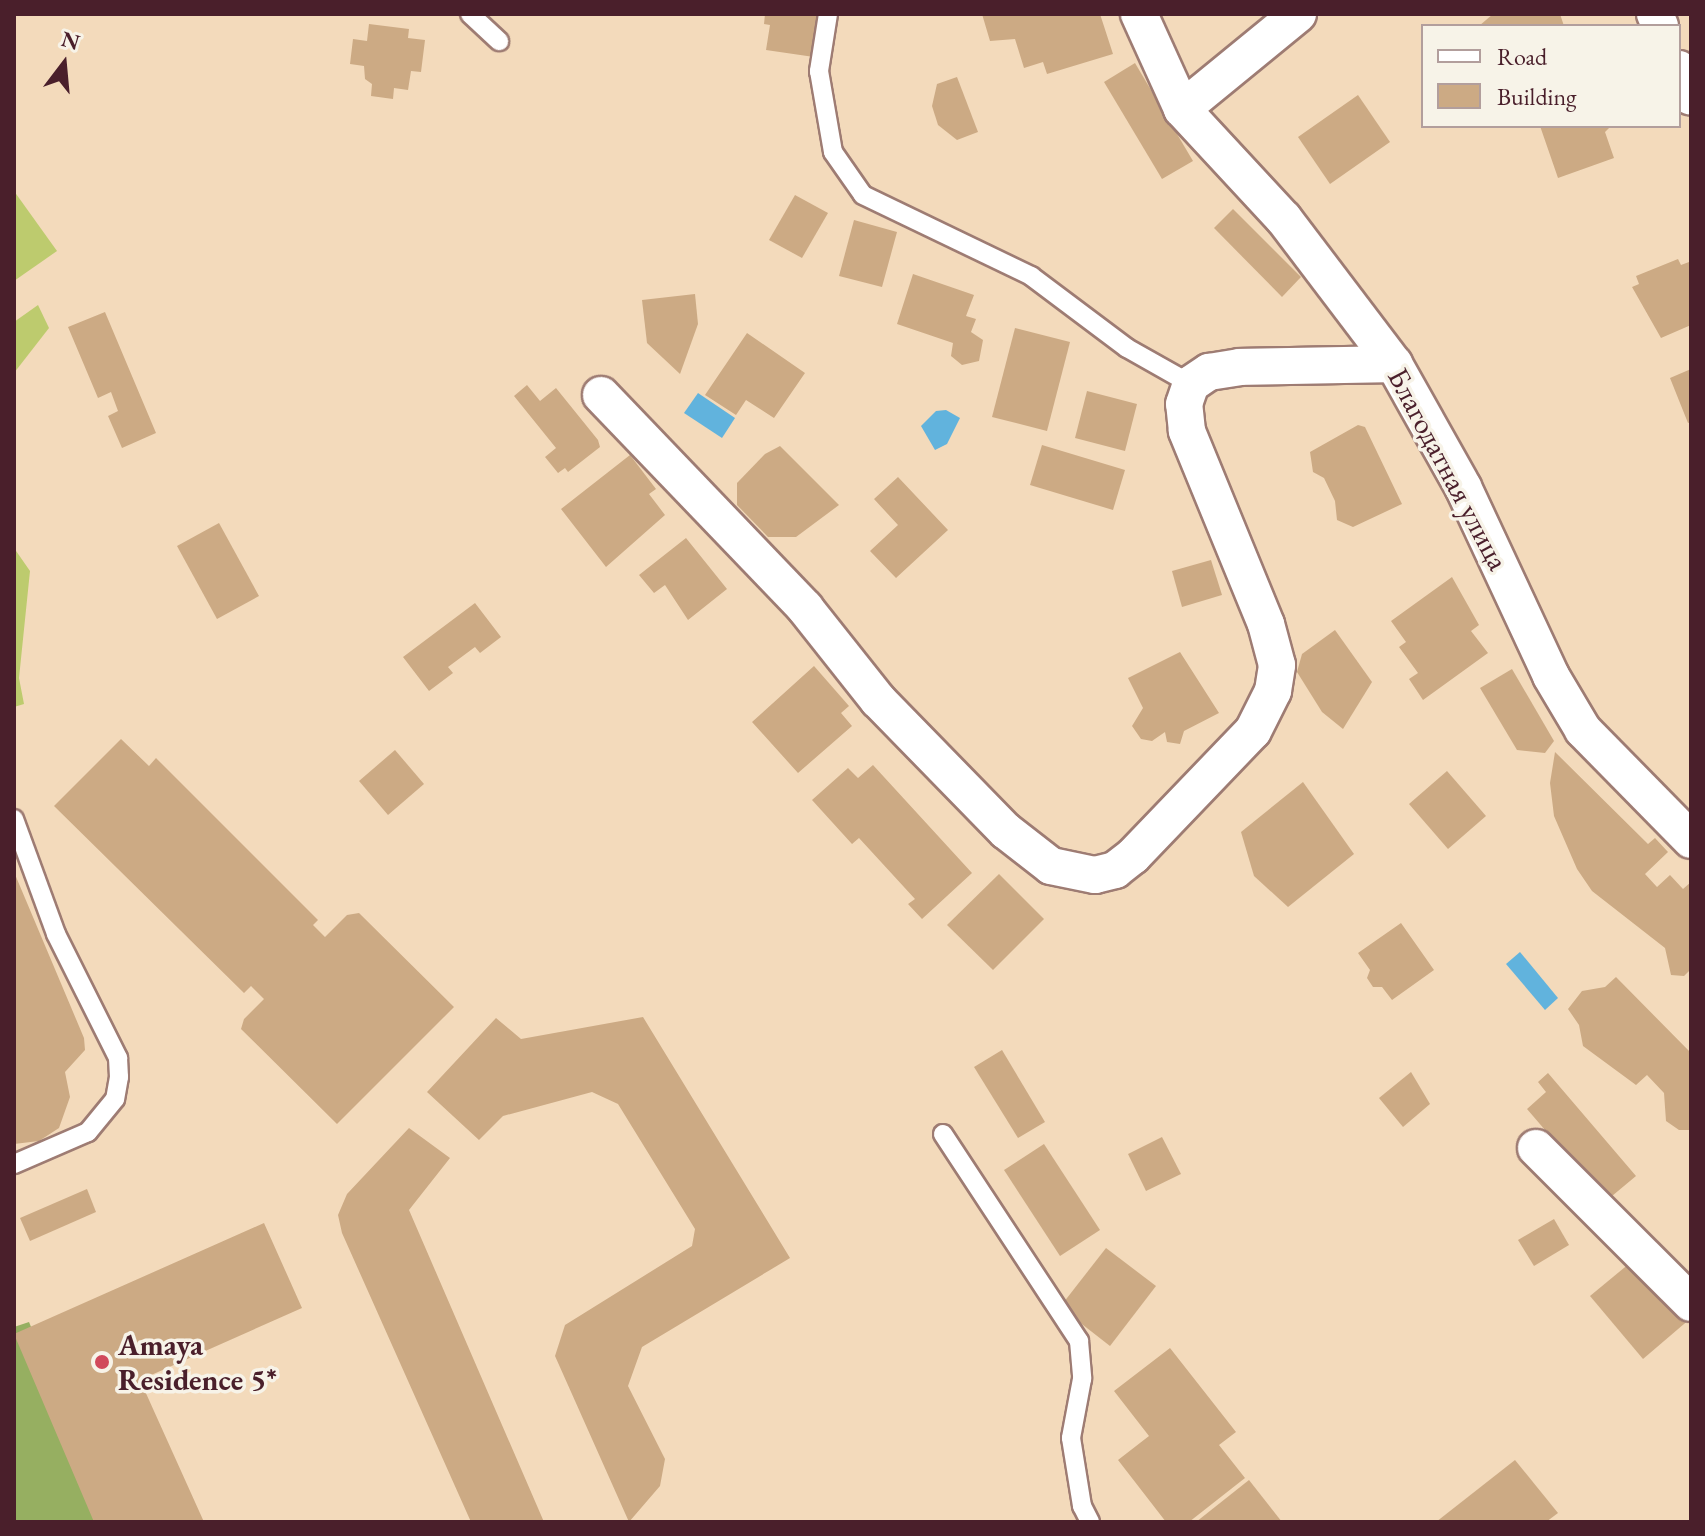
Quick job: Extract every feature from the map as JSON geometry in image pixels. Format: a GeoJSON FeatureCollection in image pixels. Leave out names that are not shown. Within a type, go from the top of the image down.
{"type":"FeatureCollection","features":[{"type":"Feature","properties":{"kind":"street","name":"Благодатная улица"},"geometry":{"type":"LineString","coordinates":[[1139,14],[1182,109],[1284,219],[1394,364],[1463,487],[1551,676],[1583,730],[1691,840]]}},
{"type":"Feature","properties":{"kind":"street"},"geometry":{"type":"LineString","coordinates":[[1182,109],[1298,14]]}},
{"type":"Feature","properties":{"kind":"street"},"geometry":{"type":"LineString","coordinates":[[1681,74],[1691,97]]}},
{"type":"Feature","properties":{"kind":"street"},"geometry":{"type":"LineString","coordinates":[[601,395],[805,608],[878,700],[1006,831],[1051,866],[1095,875],[1115,870],[1144,844],[1253,731],[1273,691],[1277,665],[1266,624],[1187,431],[1184,404],[1191,384],[1209,372],[1240,367],[1394,364]]}},
{"type":"Feature","properties":{"kind":"street"},"geometry":{"type":"LineString","coordinates":[[1536,1148],[1691,1303]]}},
{"type":"Feature","properties":{"kind":"lane"},"geometry":{"type":"LineString","coordinates":[[470,14],[499,41]]}},
{"type":"Feature","properties":{"kind":"lane"},"geometry":{"type":"LineString","coordinates":[[828,14],[819,71],[833,152],[863,195],[1031,276],[1127,348],[1191,384]]}},
{"type":"Feature","properties":{"kind":"lane"},"geometry":{"type":"LineString","coordinates":[[14,819],[56,934],[118,1058],[119,1077],[115,1099],[88,1132],[14,1164]]}},
{"type":"Feature","properties":{"kind":"lane"},"geometry":{"type":"LineString","coordinates":[[943,1134],[1079,1341],[1082,1379],[1071,1438],[1082,1506],[1090,1522]]}},
{"type":"Feature","properties":{"kind":"green space"},"geometry":{"type":"Polygon","coordinates":[[[14,191],[57,251],[14,281],[14,191]]]}},
{"type":"Feature","properties":{"kind":"green space"},"geometry":{"type":"Polygon","coordinates":[[[38,305],[49,328],[14,373],[14,322],[38,305]]]}},
{"type":"Feature","properties":{"kind":"green space"},"geometry":{"type":"Polygon","coordinates":[[[14,548],[30,571],[19,678],[24,704],[14,707],[14,548]]]}},
{"type":"Feature","properties":{"kind":"green space"},"geometry":{"type":"Polygon","coordinates":[[[29,1322],[111,1522],[14,1522],[14,1327],[29,1322]]]}},
{"type":"Feature","properties":{"kind":"water"},"geometry":{"type":"Polygon","coordinates":[[[698,393],[735,418],[722,438],[684,413],[698,393]]]}},
{"type":"Feature","properties":{"kind":"water"},"geometry":{"type":"Polygon","coordinates":[[[946,410],[960,418],[947,444],[935,450],[921,426],[936,411],[946,410]]]}},
{"type":"Feature","properties":{"kind":"water"},"geometry":{"type":"Polygon","coordinates":[[[1520,952],[1558,998],[1545,1010],[1506,964],[1520,952]]]}},
{"type":"Feature","properties":{"kind":"building"},"geometry":{"type":"Polygon","coordinates":[[[765,14],[820,14],[814,57],[766,50],[770,25],[764,24],[765,14]]]}},
{"type":"Feature","properties":{"kind":"building"},"geometry":{"type":"Polygon","coordinates":[[[982,14],[1100,14],[1113,54],[1047,74],[1043,62],[1024,68],[1015,39],[990,41],[982,14]]]}},
{"type":"Feature","properties":{"kind":"building"},"geometry":{"type":"Polygon","coordinates":[[[1493,14],[1560,14],[1563,24],[1481,24],[1493,14]]]}},
{"type":"Feature","properties":{"kind":"building"},"geometry":{"type":"Polygon","coordinates":[[[369,24],[409,29],[408,38],[425,40],[421,72],[411,71],[408,90],[394,88],[393,99],[371,96],[372,84],[365,79],[364,66],[350,64],[353,39],[367,41],[369,24]]]}},
{"type":"Feature","properties":{"kind":"building"},"geometry":{"type":"Polygon","coordinates":[[[1135,63],[1193,161],[1162,179],[1104,82],[1135,63]]]}},
{"type":"Feature","properties":{"kind":"building"},"geometry":{"type":"Polygon","coordinates":[[[957,77],[978,132],[957,140],[938,125],[932,106],[937,84],[957,77]]]}},
{"type":"Feature","properties":{"kind":"building"},"geometry":{"type":"Polygon","coordinates":[[[1358,95],[1390,142],[1330,184],[1298,137],[1358,95]]]}},
{"type":"Feature","properties":{"kind":"building"},"geometry":{"type":"Polygon","coordinates":[[[1541,128],[1609,128],[1605,132],[1614,158],[1558,178],[1541,128]]]}},
{"type":"Feature","properties":{"kind":"building"},"geometry":{"type":"Polygon","coordinates":[[[795,195],[828,213],[802,258],[769,240],[795,195]]]}},
{"type":"Feature","properties":{"kind":"building"},"geometry":{"type":"Polygon","coordinates":[[[1233,209],[1301,277],[1282,297],[1214,228],[1233,209]]]}},
{"type":"Feature","properties":{"kind":"building"},"geometry":{"type":"Polygon","coordinates":[[[854,220],[897,232],[882,287],[839,276],[854,220]]]}},
{"type":"Feature","properties":{"kind":"building"},"geometry":{"type":"Polygon","coordinates":[[[1678,259],[1681,265],[1689,262],[1691,267],[1691,325],[1661,338],[1632,287],[1639,284],[1636,276],[1678,259]]]}},
{"type":"Feature","properties":{"kind":"building"},"geometry":{"type":"Polygon","coordinates":[[[913,274],[974,295],[966,316],[976,319],[971,332],[983,340],[979,361],[962,365],[951,356],[953,343],[897,324],[913,274]]]}},
{"type":"Feature","properties":{"kind":"building"},"geometry":{"type":"Polygon","coordinates":[[[695,294],[698,324],[680,374],[647,343],[642,300],[695,294]]]}},
{"type":"Feature","properties":{"kind":"building"},"geometry":{"type":"Polygon","coordinates":[[[105,312],[156,433],[122,448],[108,416],[118,411],[111,392],[98,398],[68,327],[105,312]]]}},
{"type":"Feature","properties":{"kind":"building"},"geometry":{"type":"Polygon","coordinates":[[[1015,328],[1070,342],[1047,431],[992,417],[1015,328]]]}},
{"type":"Feature","properties":{"kind":"building"},"geometry":{"type":"Polygon","coordinates":[[[747,333],[805,373],[774,418],[746,400],[736,415],[705,395],[747,333]]]}},
{"type":"Feature","properties":{"kind":"building"},"geometry":{"type":"Polygon","coordinates":[[[1691,369],[1691,422],[1688,423],[1670,378],[1691,369]]]}},
{"type":"Feature","properties":{"kind":"building"},"geometry":{"type":"Polygon","coordinates":[[[527,385],[540,401],[556,388],[598,440],[600,447],[568,472],[565,468],[558,473],[545,457],[556,448],[514,396],[527,385]]]}},
{"type":"Feature","properties":{"kind":"building"},"geometry":{"type":"Polygon","coordinates":[[[1087,391],[1137,404],[1125,451],[1075,438],[1087,391]]]}},
{"type":"Feature","properties":{"kind":"building"},"geometry":{"type":"Polygon","coordinates":[[[1358,425],[1365,427],[1402,504],[1353,527],[1337,520],[1335,501],[1324,478],[1313,472],[1310,452],[1358,425]]]}},
{"type":"Feature","properties":{"kind":"building"},"geometry":{"type":"Polygon","coordinates":[[[1042,445],[1125,470],[1113,510],[1030,485],[1042,445]]]}},
{"type":"Feature","properties":{"kind":"building"},"geometry":{"type":"Polygon","coordinates":[[[780,446],[839,505],[796,537],[768,537],[737,505],[737,483],[765,454],[780,446]]]}},
{"type":"Feature","properties":{"kind":"building"},"geometry":{"type":"Polygon","coordinates":[[[630,455],[656,489],[649,494],[665,515],[606,567],[561,509],[630,455]]]}},
{"type":"Feature","properties":{"kind":"building"},"geometry":{"type":"Polygon","coordinates":[[[898,477],[948,530],[896,578],[870,551],[898,525],[874,499],[898,477]]]}},
{"type":"Feature","properties":{"kind":"building"},"geometry":{"type":"Polygon","coordinates":[[[219,523],[259,596],[217,619],[177,546],[219,523]]]}},
{"type":"Feature","properties":{"kind":"building"},"geometry":{"type":"Polygon","coordinates":[[[686,538],[727,589],[688,620],[665,585],[654,593],[639,575],[686,538]]]}},
{"type":"Feature","properties":{"kind":"building"},"geometry":{"type":"Polygon","coordinates":[[[1211,560],[1222,595],[1182,607],[1172,571],[1211,560]]]}},
{"type":"Feature","properties":{"kind":"building"},"geometry":{"type":"Polygon","coordinates":[[[1452,577],[1479,625],[1471,631],[1488,653],[1423,700],[1409,679],[1418,673],[1399,647],[1406,642],[1391,621],[1452,577]]]}},
{"type":"Feature","properties":{"kind":"building"},"geometry":{"type":"Polygon","coordinates":[[[475,603],[501,637],[480,653],[475,647],[448,667],[453,673],[429,691],[403,657],[475,603]]]}},
{"type":"Feature","properties":{"kind":"building"},"geometry":{"type":"Polygon","coordinates":[[[1335,630],[1372,682],[1343,729],[1322,712],[1297,672],[1302,654],[1335,630]]]}},
{"type":"Feature","properties":{"kind":"building"},"geometry":{"type":"Polygon","coordinates":[[[1180,652],[1219,713],[1184,731],[1180,744],[1167,742],[1165,732],[1152,741],[1141,739],[1132,726],[1143,708],[1128,678],[1180,652]]]}},
{"type":"Feature","properties":{"kind":"building"},"geometry":{"type":"Polygon","coordinates":[[[814,666],[849,706],[841,713],[852,726],[798,773],[752,722],[814,666]]]}},
{"type":"Feature","properties":{"kind":"building"},"geometry":{"type":"Polygon","coordinates":[[[1512,669],[1554,741],[1545,753],[1517,750],[1480,688],[1512,669]]]}},
{"type":"Feature","properties":{"kind":"building"},"geometry":{"type":"Polygon","coordinates":[[[121,739],[149,766],[156,758],[318,920],[313,925],[325,937],[347,915],[359,913],[454,1007],[337,1124],[241,1029],[244,1019],[264,999],[251,986],[244,993],[54,806],[121,739]]]}},
{"type":"Feature","properties":{"kind":"building"},"geometry":{"type":"Polygon","coordinates":[[[395,750],[424,784],[388,815],[359,781],[395,750]]]}},
{"type":"Feature","properties":{"kind":"building"},"geometry":{"type":"Polygon","coordinates":[[[1555,752],[1648,844],[1655,838],[1668,852],[1645,874],[1657,887],[1670,875],[1683,889],[1691,882],[1691,969],[1684,976],[1671,975],[1665,948],[1592,891],[1577,869],[1554,816],[1550,783],[1555,752]]]}},
{"type":"Feature","properties":{"kind":"building"},"geometry":{"type":"Polygon","coordinates":[[[873,765],[972,873],[922,919],[908,904],[915,899],[859,838],[852,844],[812,800],[848,768],[858,778],[873,765]]]}},
{"type":"Feature","properties":{"kind":"building"},"geometry":{"type":"Polygon","coordinates":[[[1447,771],[1486,816],[1448,849],[1409,804],[1447,771]]]}},
{"type":"Feature","properties":{"kind":"building"},"geometry":{"type":"Polygon","coordinates":[[[1303,782],[1354,854],[1288,907],[1254,876],[1241,832],[1303,782]]]}},
{"type":"Feature","properties":{"kind":"building"},"geometry":{"type":"Polygon","coordinates":[[[14,872],[84,1038],[85,1050],[65,1072],[70,1097],[59,1128],[39,1141],[14,1144],[14,872]]]}},
{"type":"Feature","properties":{"kind":"building"},"geometry":{"type":"Polygon","coordinates":[[[999,874],[1044,919],[993,970],[947,925],[999,874]]]}},
{"type":"Feature","properties":{"kind":"building"},"geometry":{"type":"Polygon","coordinates":[[[1401,923],[1434,970],[1392,1000],[1382,987],[1373,987],[1367,978],[1370,970],[1358,953],[1401,923]]]}},
{"type":"Feature","properties":{"kind":"building"},"geometry":{"type":"Polygon","coordinates":[[[1616,977],[1691,1053],[1691,1130],[1679,1130],[1666,1121],[1664,1093],[1647,1075],[1636,1085],[1583,1046],[1579,1025],[1568,1009],[1582,991],[1605,987],[1616,977]]]}},
{"type":"Feature","properties":{"kind":"building"},"geometry":{"type":"Polygon","coordinates":[[[643,1017],[790,1258],[642,1347],[628,1386],[665,1459],[660,1486],[629,1522],[555,1356],[565,1325],[692,1246],[695,1229],[618,1104],[592,1092],[503,1116],[479,1140],[427,1092],[496,1018],[521,1039],[643,1017]]]}},
{"type":"Feature","properties":{"kind":"building"},"geometry":{"type":"Polygon","coordinates":[[[1002,1050],[1045,1122],[1018,1138],[974,1067],[1002,1050]]]}},
{"type":"Feature","properties":{"kind":"building"},"geometry":{"type":"Polygon","coordinates":[[[1411,1072],[1430,1104],[1403,1127],[1379,1098],[1411,1072]]]}},
{"type":"Feature","properties":{"kind":"building"},"geometry":{"type":"Polygon","coordinates":[[[1548,1073],[1636,1176],[1606,1201],[1527,1109],[1546,1092],[1538,1082],[1548,1073]]]}},
{"type":"Feature","properties":{"kind":"building"},"geometry":{"type":"Polygon","coordinates":[[[409,1128],[450,1158],[409,1210],[544,1522],[471,1522],[342,1233],[338,1215],[347,1194],[409,1128]]]}},
{"type":"Feature","properties":{"kind":"building"},"geometry":{"type":"Polygon","coordinates":[[[1162,1137],[1181,1174],[1146,1191],[1128,1154],[1162,1137]]]}},
{"type":"Feature","properties":{"kind":"building"},"geometry":{"type":"Polygon","coordinates":[[[1044,1144],[1100,1230],[1060,1256],[1004,1170],[1044,1144]]]}},
{"type":"Feature","properties":{"kind":"building"},"geometry":{"type":"Polygon","coordinates":[[[87,1189],[96,1212],[30,1241],[20,1218],[87,1189]]]}},
{"type":"Feature","properties":{"kind":"building"},"geometry":{"type":"Polygon","coordinates":[[[1554,1219],[1569,1245],[1534,1266],[1518,1240],[1554,1219]]]}},
{"type":"Feature","properties":{"kind":"building","name":"Amaya Residence 5*"},"geometry":{"type":"Polygon","coordinates":[[[264,1223],[302,1308],[140,1380],[204,1522],[94,1522],[14,1334],[264,1223]]]}},
{"type":"Feature","properties":{"kind":"building"},"geometry":{"type":"Polygon","coordinates":[[[1106,1248],[1156,1286],[1110,1346],[1060,1307],[1106,1248]]]}},
{"type":"Feature","properties":{"kind":"building"},"geometry":{"type":"Polygon","coordinates":[[[1636,1258],[1691,1318],[1643,1359],[1590,1296],[1636,1258]]]}},
{"type":"Feature","properties":{"kind":"building"},"geometry":{"type":"Polygon","coordinates":[[[1170,1348],[1236,1432],[1219,1445],[1245,1478],[1189,1522],[1166,1522],[1118,1460],[1149,1436],[1114,1391],[1170,1348]]]}},
{"type":"Feature","properties":{"kind":"building"},"geometry":{"type":"Polygon","coordinates":[[[1515,1460],[1558,1513],[1546,1522],[1436,1522],[1515,1460]]]}},
{"type":"Feature","properties":{"kind":"building"},"geometry":{"type":"Polygon","coordinates":[[[1249,1480],[1282,1522],[1196,1522],[1249,1480]]]}},
{"type":"Feature","properties":{"kind":"place","name":"Amaya Residence 5*"},"geometry":{"type":"Point","coordinates":[102,1362]}}]}
